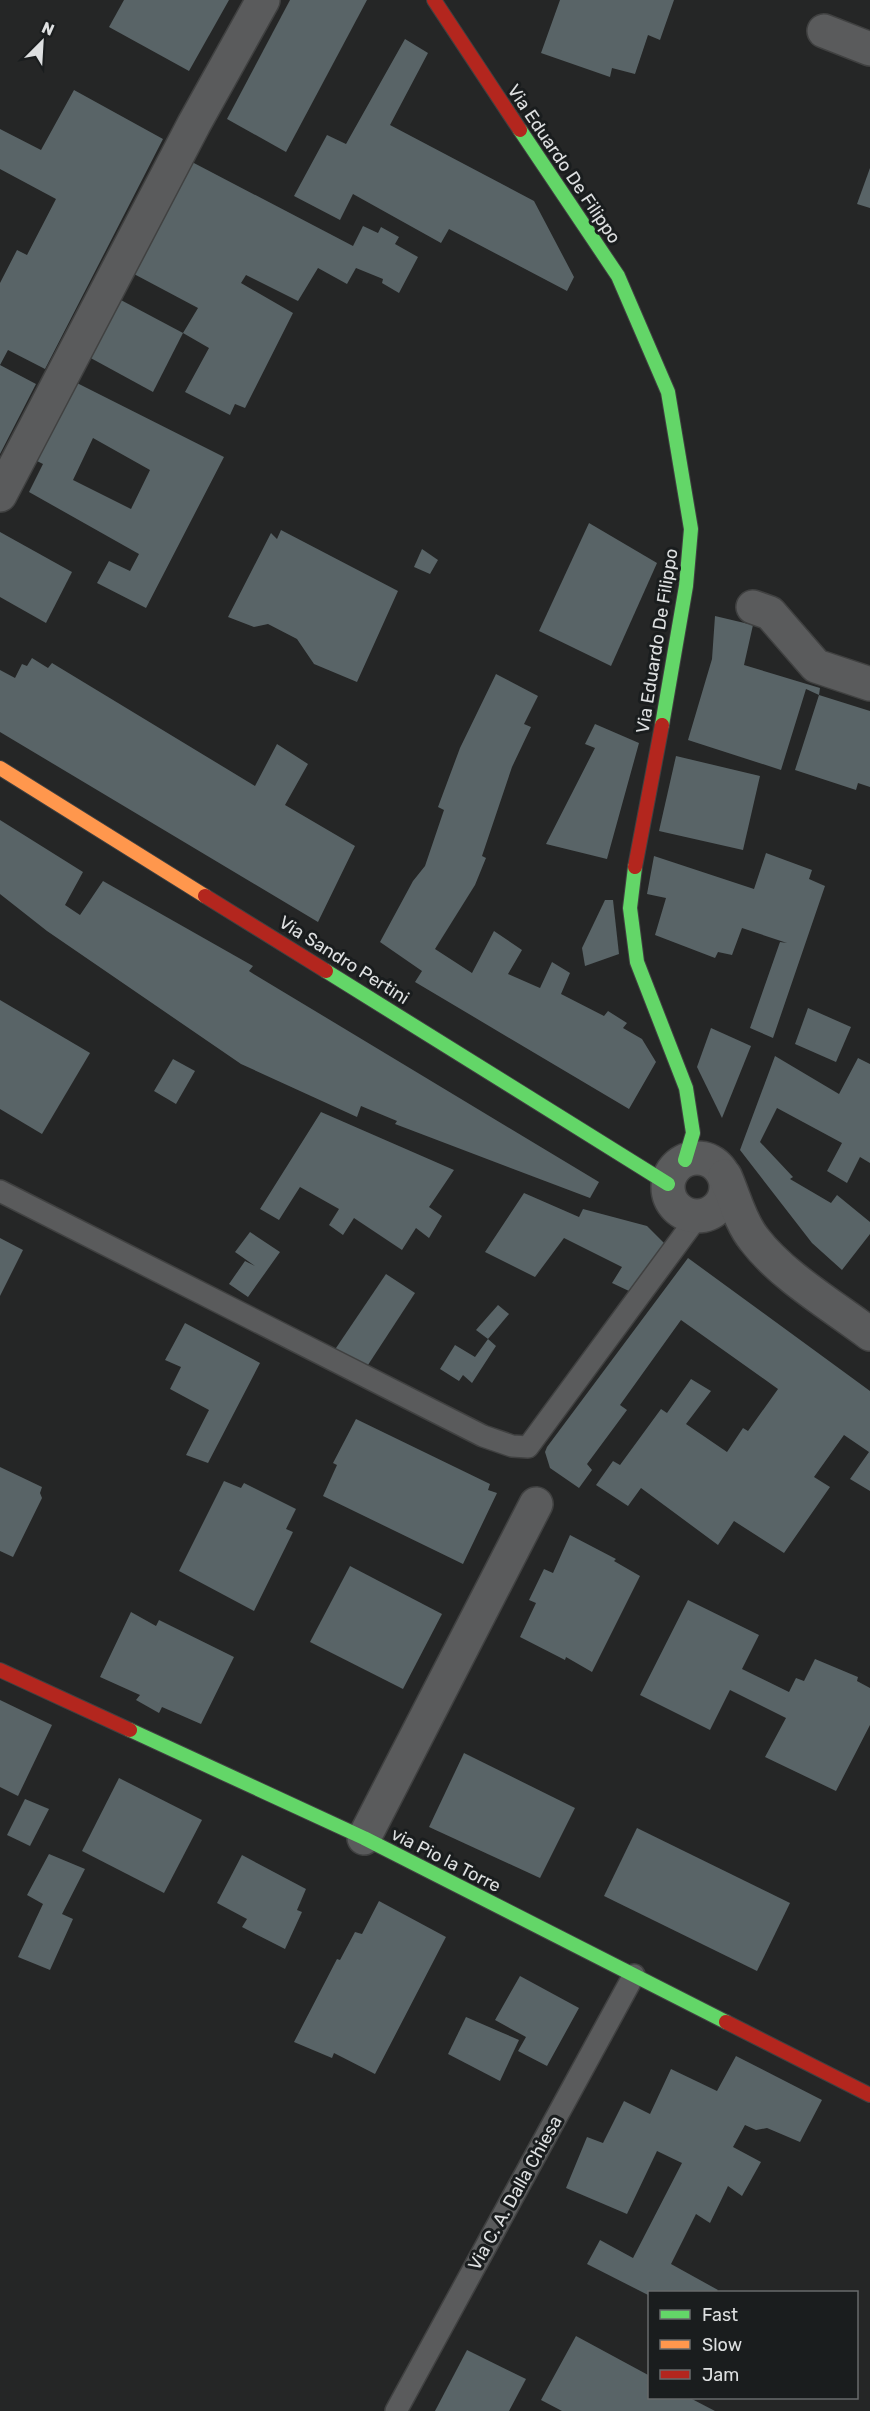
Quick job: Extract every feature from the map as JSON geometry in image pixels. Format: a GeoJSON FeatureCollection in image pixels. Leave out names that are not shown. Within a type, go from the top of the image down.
{"type":"FeatureCollection","features":[{"type":"Feature","properties":{"kind":"street"},"geometry":{"type":"LineString","coordinates":[[0,495],[194,124],[263,0]]}},
{"type":"Feature","properties":{"kind":"street","name":"Via Eduardo De Filippo"},"geometry":{"type":"LineString","coordinates":[[434,0],[618,276],[668,392],[691,529],[686,586],[670,687],[636,856],[630,908],[637,962],[686,1088],[693,1133],[676,1172]]}},
{"type":"Feature","properties":{"kind":"street"},"geometry":{"type":"LineString","coordinates":[[824,31],[870,49]]}},
{"type":"Feature","properties":{"kind":"street"},"geometry":{"type":"LineString","coordinates":[[753,607],[770,613],[816,666],[870,684]]}},
{"type":"Feature","properties":{"kind":"street","name":"Via Sandro Pertini"},"geometry":{"type":"LineString","coordinates":[[0,768],[676,1172]]}},
{"type":"Feature","properties":{"kind":"street"},"geometry":{"type":"LineString","coordinates":[[725,1176],[726,1195],[721,1203],[715,1210],[698,1216],[680,1210],[669,1194],[676,1172],[704,1158],[712,1162],[725,1176],[745,1225],[754,1240],[779,1265],[870,1334]]}},
{"type":"Feature","properties":{"kind":"street"},"geometry":{"type":"LineString","coordinates":[[364,1838],[536,1504]]}},
{"type":"Feature","properties":{"kind":"street","name":"via Pio la Torre"},"geometry":{"type":"LineString","coordinates":[[0,1670],[364,1838],[870,2095]]}},
{"type":"Feature","properties":{"kind":"lane"},"geometry":{"type":"LineString","coordinates":[[0,1191],[483,1436],[512,1446],[528,1447],[698,1216]]}},
{"type":"Feature","properties":{"kind":"lane","name":"Via C. A. Dalla Chiesa"},"geometry":{"type":"LineString","coordinates":[[396,2411],[634,1975]]}},
{"type":"Feature","properties":{"kind":"building"},"geometry":{"type":"Polygon","coordinates":[[[124,0],[229,0],[189,71],[109,27],[124,0]]]}},
{"type":"Feature","properties":{"kind":"building"},"geometry":{"type":"Polygon","coordinates":[[[290,0],[367,0],[286,152],[227,119],[290,0]]]}},
{"type":"Feature","properties":{"kind":"building"},"geometry":{"type":"Polygon","coordinates":[[[560,0],[674,0],[660,40],[648,35],[635,74],[612,68],[610,77],[541,53],[560,0]]]}},
{"type":"Feature","properties":{"kind":"building"},"geometry":{"type":"Polygon","coordinates":[[[405,39],[428,53],[390,125],[534,201],[574,277],[567,291],[449,229],[441,243],[353,194],[340,220],[294,196],[327,135],[346,144],[405,39]]]}},
{"type":"Feature","properties":{"kind":"building"},"geometry":{"type":"Polygon","coordinates":[[[74,90],[163,139],[45,369],[8,350],[0,365],[0,283],[17,250],[27,255],[56,199],[0,169],[0,129],[41,150],[74,90]]]}},
{"type":"Feature","properties":{"kind":"building"},"geometry":{"type":"Polygon","coordinates":[[[192,162],[353,246],[363,226],[378,233],[381,227],[399,237],[395,244],[418,257],[399,293],[382,283],[383,279],[356,268],[347,284],[318,268],[298,301],[246,275],[241,283],[293,313],[245,408],[235,404],[230,415],[185,392],[209,348],[183,333],[198,308],[134,274],[192,162]]]}},
{"type":"Feature","properties":{"kind":"building"},"geometry":{"type":"Polygon","coordinates":[[[870,168],[870,208],[857,204],[870,168]]]}},
{"type":"Feature","properties":{"kind":"building"},"geometry":{"type":"Polygon","coordinates":[[[119,299],[183,333],[153,392],[87,356],[119,299]]]}},
{"type":"Feature","properties":{"kind":"building"},"geometry":{"type":"Polygon","coordinates":[[[0,365],[36,384],[0,454],[0,365]]]}},
{"type":"Feature","properties":{"kind":"building"},"geometry":{"type":"Polygon","coordinates":[[[75,382],[224,457],[146,608],[97,583],[109,561],[130,571],[139,554],[29,492],[43,464],[33,459],[75,382]],[[93,438],[73,480],[131,509],[150,470],[93,438]]]}},
{"type":"Feature","properties":{"kind":"building"},"geometry":{"type":"Polygon","coordinates":[[[589,523],[657,563],[611,666],[539,631],[589,523]]]}},
{"type":"Feature","properties":{"kind":"building"},"geometry":{"type":"Polygon","coordinates":[[[281,530],[398,591],[357,682],[314,664],[297,639],[268,624],[254,627],[228,617],[271,533],[277,539],[281,530]]]}},
{"type":"Feature","properties":{"kind":"building"},"geometry":{"type":"Polygon","coordinates":[[[0,532],[72,572],[46,623],[0,597],[0,532]]]}},
{"type":"Feature","properties":{"kind":"building"},"geometry":{"type":"Polygon","coordinates":[[[422,549],[438,560],[430,574],[414,567],[422,549]]]}},
{"type":"Feature","properties":{"kind":"building"},"geometry":{"type":"Polygon","coordinates":[[[715,616],[753,625],[744,665],[820,688],[819,695],[806,689],[781,770],[688,740],[712,659],[715,616]]]}},
{"type":"Feature","properties":{"kind":"building"},"geometry":{"type":"Polygon","coordinates":[[[32,658],[48,668],[52,663],[255,786],[277,744],[308,764],[285,805],[355,846],[318,922],[0,732],[0,670],[15,678],[22,664],[27,666],[32,658]]]}},
{"type":"Feature","properties":{"kind":"building"},"geometry":{"type":"Polygon","coordinates":[[[496,674],[538,696],[524,724],[531,727],[512,767],[482,856],[486,858],[475,885],[435,949],[472,973],[494,931],[522,950],[508,974],[540,988],[552,962],[570,973],[561,994],[604,1016],[608,1011],[627,1023],[623,1028],[642,1039],[656,1062],[629,1109],[415,982],[422,971],[380,942],[413,881],[425,866],[444,810],[438,807],[460,748],[496,674]]]}},
{"type":"Feature","properties":{"kind":"building"},"geometry":{"type":"Polygon","coordinates":[[[819,695],[870,711],[870,787],[858,783],[856,790],[795,770],[819,695]]]}},
{"type":"Feature","properties":{"kind":"building"},"geometry":{"type":"Polygon","coordinates":[[[595,724],[639,743],[607,859],[546,844],[595,748],[585,744],[595,724]]]}},
{"type":"Feature","properties":{"kind":"building"},"geometry":{"type":"Polygon","coordinates":[[[676,756],[760,776],[743,850],[659,831],[676,756]]]}},
{"type":"Feature","properties":{"kind":"building"},"geometry":{"type":"Polygon","coordinates":[[[0,820],[83,872],[65,905],[80,915],[103,881],[253,966],[249,971],[252,973],[599,1182],[590,1198],[395,1124],[397,1121],[361,1106],[357,1117],[241,1064],[47,931],[0,894],[0,820]]]}},
{"type":"Feature","properties":{"kind":"building"},"geometry":{"type":"Polygon","coordinates":[[[766,853],[812,870],[809,879],[825,886],[773,1038],[750,1028],[780,942],[787,943],[742,928],[732,955],[718,952],[715,958],[655,935],[666,898],[647,894],[654,856],[754,889],[766,853]]]}},
{"type":"Feature","properties":{"kind":"building"},"geometry":{"type":"Polygon","coordinates":[[[605,900],[613,900],[619,954],[585,966],[582,948],[605,900]]]}},
{"type":"Feature","properties":{"kind":"building"},"geometry":{"type":"Polygon","coordinates":[[[0,1000],[90,1053],[42,1134],[0,1109],[0,1000]]]}},
{"type":"Feature","properties":{"kind":"building"},"geometry":{"type":"Polygon","coordinates":[[[808,1008],[851,1027],[836,1062],[795,1044],[808,1008]]]}},
{"type":"Feature","properties":{"kind":"building"},"geometry":{"type":"Polygon","coordinates":[[[711,1028],[751,1046],[722,1118],[697,1067],[711,1028]]]}},
{"type":"Feature","properties":{"kind":"building"},"geometry":{"type":"Polygon","coordinates":[[[775,1056],[839,1094],[858,1058],[870,1064],[870,1163],[860,1157],[847,1183],[827,1171],[842,1143],[777,1108],[760,1142],[793,1177],[790,1179],[831,1203],[837,1195],[870,1222],[870,1234],[842,1270],[812,1243],[740,1150],[775,1056]]]}},
{"type":"Feature","properties":{"kind":"building"},"geometry":{"type":"Polygon","coordinates":[[[173,1059],[195,1071],[176,1104],[154,1091],[173,1059]]]}},
{"type":"Feature","properties":{"kind":"building"},"geometry":{"type":"Polygon","coordinates":[[[321,1112],[454,1170],[429,1207],[442,1216],[429,1238],[416,1228],[402,1250],[354,1218],[343,1235],[329,1225],[339,1209],[300,1187],[279,1220],[260,1209],[321,1112]]]}},
{"type":"Feature","properties":{"kind":"building"},"geometry":{"type":"Polygon","coordinates":[[[524,1193],[579,1217],[583,1209],[647,1226],[666,1245],[629,1291],[612,1283],[622,1267],[564,1238],[535,1277],[485,1252],[524,1193]]]}},
{"type":"Feature","properties":{"kind":"building"},"geometry":{"type":"Polygon","coordinates":[[[250,1232],[280,1252],[248,1297],[229,1284],[245,1261],[255,1266],[235,1252],[250,1232]]]}},
{"type":"Feature","properties":{"kind":"building"},"geometry":{"type":"Polygon","coordinates":[[[0,1238],[23,1250],[0,1296],[0,1238]]]}},
{"type":"Feature","properties":{"kind":"building"},"geometry":{"type":"Polygon","coordinates":[[[688,1258],[870,1391],[870,1491],[850,1479],[869,1452],[844,1435],[814,1477],[830,1487],[784,1553],[734,1521],[718,1545],[641,1488],[628,1506],[596,1485],[613,1461],[620,1465],[661,1409],[667,1413],[691,1379],[711,1391],[686,1424],[727,1452],[743,1428],[748,1431],[778,1389],[681,1320],[620,1405],[627,1410],[587,1464],[592,1470],[579,1488],[550,1468],[545,1452],[547,1447],[688,1258]]]}},
{"type":"Feature","properties":{"kind":"building"},"geometry":{"type":"Polygon","coordinates":[[[386,1274],[415,1293],[366,1368],[334,1351],[386,1274]]]}},
{"type":"Feature","properties":{"kind":"building"},"geometry":{"type":"Polygon","coordinates":[[[498,1305],[509,1314],[488,1339],[476,1330],[498,1305]]]}},
{"type":"Feature","properties":{"kind":"building"},"geometry":{"type":"Polygon","coordinates":[[[185,1323],[260,1363],[208,1463],[186,1455],[209,1410],[170,1389],[181,1367],[165,1360],[185,1323]]]}},
{"type":"Feature","properties":{"kind":"building"},"geometry":{"type":"Polygon","coordinates":[[[488,1339],[496,1346],[472,1383],[463,1375],[459,1381],[440,1369],[455,1345],[475,1357],[488,1339]]]}},
{"type":"Feature","properties":{"kind":"building"},"geometry":{"type":"Polygon","coordinates":[[[356,1419],[490,1484],[488,1490],[497,1493],[463,1564],[323,1496],[337,1465],[333,1463],[356,1419]]]}},
{"type":"Feature","properties":{"kind":"building"},"geometry":{"type":"Polygon","coordinates":[[[0,1467],[42,1487],[40,1493],[42,1498],[13,1557],[0,1551],[0,1467]]]}},
{"type":"Feature","properties":{"kind":"building"},"geometry":{"type":"Polygon","coordinates":[[[224,1481],[241,1488],[244,1483],[296,1509],[286,1529],[293,1532],[254,1611],[179,1571],[224,1481]]]}},
{"type":"Feature","properties":{"kind":"building"},"geometry":{"type":"Polygon","coordinates":[[[570,1535],[616,1559],[614,1561],[640,1576],[592,1672],[566,1657],[565,1660],[520,1637],[536,1603],[529,1600],[544,1569],[553,1573],[570,1535]]]}},
{"type":"Feature","properties":{"kind":"building"},"geometry":{"type":"Polygon","coordinates":[[[350,1566],[442,1614],[403,1689],[310,1642],[350,1566]]]}},
{"type":"Feature","properties":{"kind":"building"},"geometry":{"type":"Polygon","coordinates":[[[688,1600],[759,1635],[742,1669],[789,1692],[796,1678],[804,1681],[815,1659],[858,1677],[857,1681],[870,1688],[870,1725],[836,1791],[765,1757],[786,1718],[730,1690],[710,1730],[640,1695],[688,1600]]]}},
{"type":"Feature","properties":{"kind":"building"},"geometry":{"type":"Polygon","coordinates":[[[131,1612],[156,1626],[159,1620],[234,1657],[201,1724],[162,1707],[159,1713],[136,1700],[140,1695],[100,1677],[131,1612]]]}},
{"type":"Feature","properties":{"kind":"building"},"geometry":{"type":"Polygon","coordinates":[[[0,1700],[52,1725],[18,1796],[0,1787],[0,1700]]]}},
{"type":"Feature","properties":{"kind":"building"},"geometry":{"type":"Polygon","coordinates":[[[464,1753],[575,1808],[540,1878],[429,1827],[464,1753]]]}},
{"type":"Feature","properties":{"kind":"building"},"geometry":{"type":"Polygon","coordinates":[[[119,1778],[202,1820],[164,1893],[82,1851],[119,1778]]]}},
{"type":"Feature","properties":{"kind":"building"},"geometry":{"type":"Polygon","coordinates":[[[25,1799],[49,1809],[30,1846],[7,1835],[25,1799]]]}},
{"type":"Feature","properties":{"kind":"building"},"geometry":{"type":"Polygon","coordinates":[[[637,1828],[790,1903],[757,1971],[604,1896],[637,1828]]]}},
{"type":"Feature","properties":{"kind":"building"},"geometry":{"type":"Polygon","coordinates":[[[49,1854],[85,1869],[62,1914],[73,1919],[50,1970],[18,1957],[43,1904],[27,1895],[49,1854]]]}},
{"type":"Feature","properties":{"kind":"building"},"geometry":{"type":"Polygon","coordinates":[[[242,1855],[306,1889],[297,1910],[302,1912],[285,1949],[242,1927],[247,1919],[217,1903],[242,1855]]]}},
{"type":"Feature","properties":{"kind":"building"},"geometry":{"type":"Polygon","coordinates":[[[379,1901],[446,1937],[375,2074],[334,2053],[332,2058],[294,2042],[337,1959],[340,1960],[355,1932],[362,1934],[379,1901]]]}},
{"type":"Feature","properties":{"kind":"building"},"geometry":{"type":"Polygon","coordinates":[[[520,1976],[579,2008],[547,2066],[518,2051],[526,2037],[495,2020],[520,1976]]]}},
{"type":"Feature","properties":{"kind":"building"},"geometry":{"type":"Polygon","coordinates":[[[466,2017],[519,2040],[500,2081],[448,2054],[466,2017]]]}},
{"type":"Feature","properties":{"kind":"building"},"geometry":{"type":"Polygon","coordinates":[[[736,2056],[822,2100],[800,2142],[767,2128],[756,2130],[745,2125],[733,2147],[761,2162],[742,2196],[728,2186],[710,2223],[696,2214],[671,2264],[718,2290],[648,2291],[648,2295],[587,2264],[600,2240],[633,2258],[682,2163],[657,2151],[627,2214],[566,2188],[587,2137],[603,2143],[624,2101],[650,2114],[671,2069],[717,2091],[736,2056]]]}},
{"type":"Feature","properties":{"kind":"building"},"geometry":{"type":"Polygon","coordinates":[[[576,2336],[648,2375],[648,2399],[692,2399],[715,2411],[562,2411],[541,2400],[576,2336]]]}},
{"type":"Feature","properties":{"kind":"building"},"geometry":{"type":"Polygon","coordinates":[[[467,2350],[526,2379],[509,2411],[435,2411],[467,2350]]]}},
{"type":"Feature","properties":{"kind":"traffic: fast"},"geometry":{"type":"LineString","coordinates":[[520,130],[618,276],[668,392],[691,529],[686,586],[662,725]]}},
{"type":"Feature","properties":{"kind":"traffic: fast"},"geometry":{"type":"LineString","coordinates":[[635,867],[630,908],[637,962],[686,1088],[693,1133],[685,1160]]}},
{"type":"Feature","properties":{"kind":"traffic: fast"},"geometry":{"type":"LineString","coordinates":[[326,971],[668,1184]]}},
{"type":"Feature","properties":{"kind":"traffic: fast"},"geometry":{"type":"LineString","coordinates":[[130,1730],[364,1838],[726,2022]]}},
{"type":"Feature","properties":{"kind":"traffic: slow"},"geometry":{"type":"LineString","coordinates":[[0,768],[205,896]]}},
{"type":"Feature","properties":{"kind":"traffic: jam"},"geometry":{"type":"LineString","coordinates":[[434,0],[520,130]]}},
{"type":"Feature","properties":{"kind":"traffic: jam"},"geometry":{"type":"LineString","coordinates":[[635,867],[662,725]]}},
{"type":"Feature","properties":{"kind":"traffic: jam"},"geometry":{"type":"LineString","coordinates":[[205,896],[326,971]]}},
{"type":"Feature","properties":{"kind":"traffic: jam"},"geometry":{"type":"LineString","coordinates":[[0,1670],[130,1730]]}},
{"type":"Feature","properties":{"kind":"traffic: jam"},"geometry":{"type":"LineString","coordinates":[[726,2022],[870,2095]]}}]}
